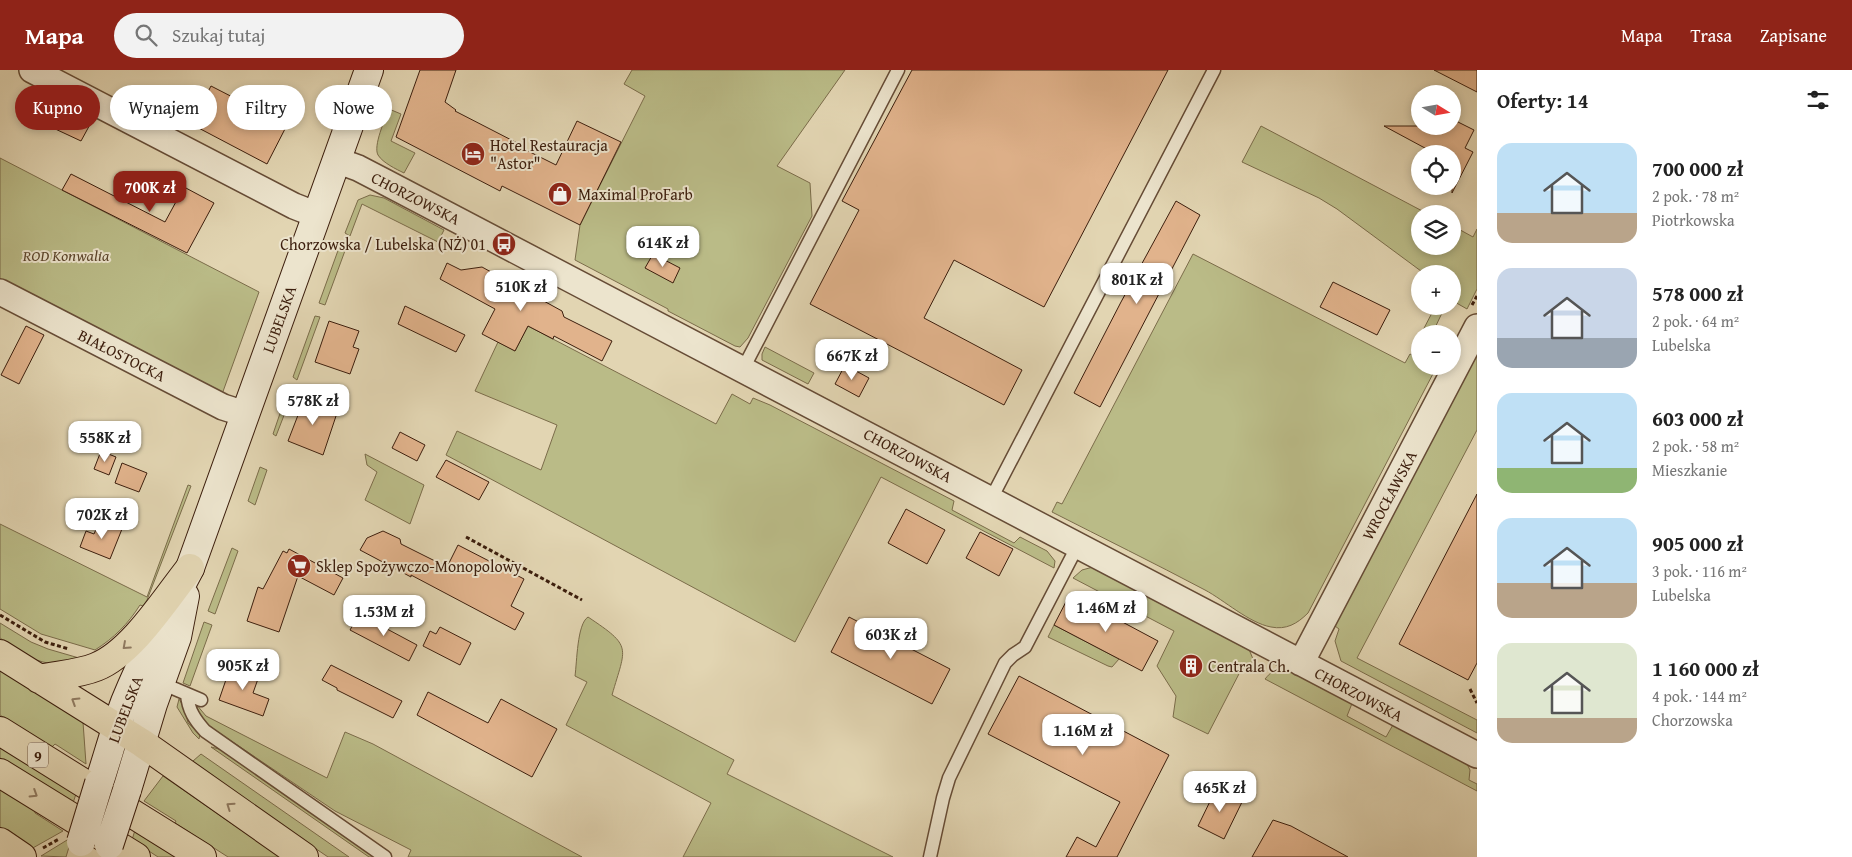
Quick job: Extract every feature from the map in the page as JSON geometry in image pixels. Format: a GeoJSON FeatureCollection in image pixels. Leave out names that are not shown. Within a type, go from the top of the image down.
{"type":"FeatureCollection","features":[{"type":"Feature","properties":{"kind":"main road","name":"LUBELSKA"},"geometry":{"type":"LineString","coordinates":[[72,846],[102,774],[117,726],[155,634],[190,568],[369,70]]}},
{"type":"Feature","properties":{"kind":"main road","name":"LUBELSKA"},"geometry":{"type":"LineString","coordinates":[[106,857],[177,637],[190,568]]}},
{"type":"Feature","properties":{"kind":"main road"},"geometry":{"type":"LineString","coordinates":[[39,679],[94,668],[120,652],[142,628],[190,568]]}},
{"type":"Feature","properties":{"kind":"main road"},"geometry":{"type":"LineString","coordinates":[[0,654],[117,726],[304,857]]}},
{"type":"Feature","properties":{"kind":"main road","name":"9"},"geometry":{"type":"LineString","coordinates":[[0,732],[202,857]]}},
{"type":"Feature","properties":{"kind":"main road","name":"9"},"geometry":{"type":"LineString","coordinates":[[0,773],[136,857]]}},
{"type":"Feature","properties":{"kind":"main road"},"geometry":{"type":"LineString","coordinates":[[0,842],[29,855]]}},
{"type":"Feature","properties":{"kind":"street"},"geometry":{"type":"LineString","coordinates":[[32,70],[294,206],[317,215]]}},
{"type":"Feature","properties":{"kind":"street","name":"CHORZOWSKA"},"geometry":{"type":"LineString","coordinates":[[336,160],[358,168],[385,182],[1477,755]]}},
{"type":"Feature","properties":{"kind":"street","name":"BIAŁOSTOCKA"},"geometry":{"type":"LineString","coordinates":[[0,292],[223,407],[245,414]]}},
{"type":"Feature","properties":{"kind":"street","name":"WROCŁAWSKA"},"geometry":{"type":"LineString","coordinates":[[1301,664],[1477,327]]}},
{"type":"Feature","properties":{"kind":"lane"},"geometry":{"type":"LineString","coordinates":[[743,369],[898,70]]}},
{"type":"Feature","properties":{"kind":"lane"},"geometry":{"type":"LineString","coordinates":[[991,499],[1214,70]]}},
{"type":"Feature","properties":{"kind":"lane"},"geometry":{"type":"LineString","coordinates":[[930,857],[945,789],[969,733],[1005,663],[1013,654],[1025,647],[1078,545]]}},
{"type":"Feature","properties":{"kind":"lane"},"geometry":{"type":"LineString","coordinates":[[161,683],[201,700]]}},
{"type":"Feature","properties":{"kind":"lane"},"geometry":{"type":"LineString","coordinates":[[187,694],[188,707],[205,731],[385,857]]}},
{"type":"Feature","properties":{"kind":"path"},"geometry":{"type":"LineString","coordinates":[[466,537],[582,600]]}},
{"type":"Feature","properties":{"kind":"path"},"geometry":{"type":"LineString","coordinates":[[0,615],[45,642],[72,650]]}},
{"type":"Feature","properties":{"kind":"path"},"geometry":{"type":"LineString","coordinates":[[1470,689],[1477,703]]}},
{"type":"Feature","properties":{"kind":"path"},"geometry":{"type":"LineString","coordinates":[[29,855],[72,846]]}},
{"type":"Feature","properties":{"kind":"green space"},"geometry":{"type":"Polygon","coordinates":[[[632,70],[845,70],[777,166],[810,183],[812,216],[748,338],[740,347],[668,311],[668,309],[575,260],[580,225],[645,96],[624,84],[632,70]]]}},
{"type":"Feature","properties":{"kind":"green space"},"geometry":{"type":"Polygon","coordinates":[[[392,110],[401,114],[391,141],[415,153],[404,173],[390,166],[378,155],[377,145],[381,130],[392,130],[392,110]]]}},
{"type":"Feature","properties":{"kind":"green space"},"geometry":{"type":"Polygon","coordinates":[[[1261,126],[1411,205],[1411,255],[1461,255],[1461,230],[1473,237],[1477,229],[1477,289],[1467,309],[1461,306],[1461,265],[1413,265],[1337,209],[1319,198],[1242,162],[1261,126]]]}},
{"type":"Feature","properties":{"kind":"green space","name":"ROD Konwalia"},"geometry":{"type":"Polygon","coordinates":[[[0,158],[259,292],[221,397],[0,283],[0,158]]]}},
{"type":"Feature","properties":{"kind":"green space"},"geometry":{"type":"Polygon","coordinates":[[[370,195],[384,198],[444,230],[438,242],[362,204],[350,236],[345,233],[358,200],[370,195]]]}},
{"type":"Feature","properties":{"kind":"green space"},"geometry":{"type":"Polygon","coordinates":[[[340,245],[346,248],[325,305],[319,303],[340,245]]]}},
{"type":"Feature","properties":{"kind":"green space"},"geometry":{"type":"Polygon","coordinates":[[[1193,254],[1405,363],[1411,354],[1411,375],[1432,375],[1308,613],[1300,620],[1286,627],[1276,628],[1254,621],[1205,590],[1052,512],[1057,502],[1062,504],[1193,254]]]}},
{"type":"Feature","properties":{"kind":"green space"},"geometry":{"type":"Polygon","coordinates":[[[1431,315],[1441,315],[1436,325],[1426,325],[1431,315]]]}},
{"type":"Feature","properties":{"kind":"green space"},"geometry":{"type":"Polygon","coordinates":[[[315,316],[320,317],[297,380],[293,377],[315,316]]]}},
{"type":"Feature","properties":{"kind":"green space"},"geometry":{"type":"Polygon","coordinates":[[[528,326],[716,424],[732,394],[750,404],[753,398],[770,405],[954,501],[952,510],[1014,543],[1020,537],[1047,551],[1055,561],[1054,568],[881,477],[795,642],[446,455],[457,431],[541,470],[557,425],[475,391],[498,342],[515,351],[528,326]]]}},
{"type":"Feature","properties":{"kind":"green space"},"geometry":{"type":"Polygon","coordinates":[[[765,347],[814,373],[808,384],[762,360],[765,347]]]}},
{"type":"Feature","properties":{"kind":"green space"},"geometry":{"type":"Polygon","coordinates":[[[1477,352],[1477,430],[1357,658],[1477,720],[1477,733],[1341,661],[1335,641],[1339,629],[1335,626],[1477,352]]]}},
{"type":"Feature","properties":{"kind":"green space"},"geometry":{"type":"Polygon","coordinates":[[[288,390],[293,392],[276,436],[273,434],[288,390]]]}},
{"type":"Feature","properties":{"kind":"green space"},"geometry":{"type":"Polygon","coordinates":[[[365,454],[424,485],[410,524],[365,500],[377,472],[367,465],[365,454]]]}},
{"type":"Feature","properties":{"kind":"green space"},"geometry":{"type":"Polygon","coordinates":[[[260,467],[267,470],[255,505],[248,501],[260,467]]]}},
{"type":"Feature","properties":{"kind":"green space"},"geometry":{"type":"Polygon","coordinates":[[[188,485],[191,486],[147,600],[143,606],[140,605],[120,630],[95,650],[41,634],[0,609],[0,524],[147,597],[188,485]]]}},
{"type":"Feature","properties":{"kind":"green space"},"geometry":{"type":"Polygon","coordinates":[[[232,548],[238,551],[215,614],[208,611],[232,548]]]}},
{"type":"Feature","properties":{"kind":"green space"},"geometry":{"type":"Polygon","coordinates":[[[1093,567],[1248,647],[1253,659],[1249,671],[1242,668],[1208,734],[1173,717],[1176,696],[1157,666],[1174,631],[1073,578],[1082,570],[1093,567]]]}},
{"type":"Feature","properties":{"kind":"green space"},"geometry":{"type":"Polygon","coordinates":[[[588,617],[613,635],[622,649],[622,657],[612,695],[734,760],[727,774],[893,857],[683,857],[711,803],[566,725],[587,682],[575,676],[580,635],[584,621],[588,617]]]}},
{"type":"Feature","properties":{"kind":"green space"},"geometry":{"type":"Polygon","coordinates":[[[204,622],[212,625],[190,686],[183,683],[204,622]]]}},
{"type":"Feature","properties":{"kind":"green space"},"geometry":{"type":"Polygon","coordinates":[[[0,623],[31,642],[79,658],[53,664],[33,659],[0,638],[0,623]]]}},
{"type":"Feature","properties":{"kind":"green space"},"geometry":{"type":"Polygon","coordinates":[[[1054,625],[1119,659],[1112,667],[1108,666],[1048,637],[1054,625]]]}},
{"type":"Feature","properties":{"kind":"green space"},"geometry":{"type":"Polygon","coordinates":[[[1285,667],[1353,701],[1347,716],[1386,737],[1394,723],[1467,764],[1470,770],[1469,780],[1477,784],[1477,791],[1265,679],[1278,668],[1285,667]]]}},
{"type":"Feature","properties":{"kind":"green space"},"geometry":{"type":"Polygon","coordinates":[[[0,670],[83,722],[86,764],[55,744],[51,748],[0,715],[0,670]]]}},
{"type":"Feature","properties":{"kind":"green space"},"geometry":{"type":"Polygon","coordinates":[[[179,699],[185,709],[188,723],[200,734],[199,739],[193,733],[177,707],[179,699]]]}},
{"type":"Feature","properties":{"kind":"green space"},"geometry":{"type":"Polygon","coordinates":[[[196,704],[206,716],[327,778],[345,732],[373,744],[582,857],[408,857],[411,850],[335,811],[215,730],[201,719],[196,704]]]}},
{"type":"Feature","properties":{"kind":"green space"},"geometry":{"type":"Polygon","coordinates":[[[0,747],[76,794],[73,803],[0,758],[0,747]]]}},
{"type":"Feature","properties":{"kind":"green space"},"geometry":{"type":"Polygon","coordinates":[[[211,747],[223,750],[375,857],[369,857],[211,747]]]}},
{"type":"Feature","properties":{"kind":"green space"},"geometry":{"type":"Polygon","coordinates":[[[201,754],[349,857],[328,857],[193,765],[193,761],[201,754]]]}},
{"type":"Feature","properties":{"kind":"green space"},"geometry":{"type":"Polygon","coordinates":[[[163,776],[280,857],[228,857],[175,823],[176,821],[144,801],[163,776]]]}},
{"type":"Feature","properties":{"kind":"green space"},"geometry":{"type":"Polygon","coordinates":[[[0,789],[63,831],[31,849],[0,827],[0,789]]]}},
{"type":"Feature","properties":{"kind":"green space"},"geometry":{"type":"Polygon","coordinates":[[[135,830],[176,857],[158,857],[132,840],[135,830]]]}},
{"type":"Feature","properties":{"kind":"green space"},"geometry":{"type":"Polygon","coordinates":[[[72,837],[66,857],[41,856],[72,837]]]}},
{"type":"Feature","properties":{"kind":"building"},"geometry":{"type":"Polygon","coordinates":[[[420,70],[456,70],[445,102],[455,111],[556,165],[577,121],[621,142],[580,225],[502,186],[500,191],[396,137],[420,70]]]}},
{"type":"Feature","properties":{"kind":"building"},"geometry":{"type":"Polygon","coordinates":[[[912,70],[1168,70],[1044,307],[954,260],[924,318],[1022,370],[1004,405],[810,304],[859,210],[842,201],[912,70]]]}},
{"type":"Feature","properties":{"kind":"building"},"geometry":{"type":"Polygon","coordinates":[[[1434,70],[1477,70],[1477,92],[1434,70]]]}},
{"type":"Feature","properties":{"kind":"building"},"geometry":{"type":"Polygon","coordinates":[[[217,89],[227,94],[227,130],[284,130],[267,164],[202,130],[217,130],[217,89]]]}},
{"type":"Feature","properties":{"kind":"building"},"geometry":{"type":"Polygon","coordinates":[[[1461,124],[1474,130],[1465,148],[1473,152],[1461,175],[1461,145],[1419,145],[1384,126],[1411,126],[1411,135],[1461,135],[1461,124]]]}},
{"type":"Feature","properties":{"kind":"building"},"geometry":{"type":"Polygon","coordinates":[[[57,130],[87,130],[81,141],[57,130]]]}},
{"type":"Feature","properties":{"kind":"building"},"geometry":{"type":"Polygon","coordinates":[[[71,174],[165,222],[184,187],[214,203],[187,253],[62,190],[71,174]]]}},
{"type":"Feature","properties":{"kind":"building"},"geometry":{"type":"Polygon","coordinates":[[[1176,201],[1200,215],[1100,407],[1074,393],[1176,201]]]}},
{"type":"Feature","properties":{"kind":"building"},"geometry":{"type":"Polygon","coordinates":[[[653,254],[680,268],[673,283],[645,268],[653,254]]]}},
{"type":"Feature","properties":{"kind":"building"},"geometry":{"type":"Polygon","coordinates":[[[447,263],[461,270],[482,267],[562,311],[564,317],[612,341],[602,361],[554,336],[553,339],[528,326],[515,351],[482,334],[495,309],[440,279],[447,263]]]}},
{"type":"Feature","properties":{"kind":"building"},"geometry":{"type":"Polygon","coordinates":[[[1333,282],[1390,310],[1377,335],[1320,307],[1333,282]]]}},
{"type":"Feature","properties":{"kind":"building"},"geometry":{"type":"Polygon","coordinates":[[[405,306],[465,335],[456,352],[398,324],[405,306]]]}},
{"type":"Feature","properties":{"kind":"building"},"geometry":{"type":"Polygon","coordinates":[[[329,321],[359,331],[353,347],[359,349],[350,374],[315,362],[329,321]]]}},
{"type":"Feature","properties":{"kind":"building"},"geometry":{"type":"Polygon","coordinates":[[[26,326],[44,335],[19,384],[1,375],[26,326]]]}},
{"type":"Feature","properties":{"kind":"building"},"geometry":{"type":"Polygon","coordinates":[[[845,365],[869,378],[859,397],[835,384],[845,365]]]}},
{"type":"Feature","properties":{"kind":"building"},"geometry":{"type":"Polygon","coordinates":[[[305,397],[338,410],[323,455],[288,441],[305,397]]]}},
{"type":"Feature","properties":{"kind":"building"},"geometry":{"type":"Polygon","coordinates":[[[400,432],[425,445],[417,461],[392,448],[400,432]]]}},
{"type":"Feature","properties":{"kind":"building"},"geometry":{"type":"Polygon","coordinates":[[[101,451],[116,457],[109,475],[94,469],[101,451]]]}},
{"type":"Feature","properties":{"kind":"building"},"geometry":{"type":"Polygon","coordinates":[[[446,460],[489,482],[479,500],[436,477],[446,460]]]}},
{"type":"Feature","properties":{"kind":"building"},"geometry":{"type":"Polygon","coordinates":[[[122,463],[147,473],[139,492],[115,483],[122,463]]]}},
{"type":"Feature","properties":{"kind":"building"},"geometry":{"type":"Polygon","coordinates":[[[1477,494],[1477,663],[1468,680],[1399,644],[1477,494]]]}},
{"type":"Feature","properties":{"kind":"building"},"geometry":{"type":"Polygon","coordinates":[[[906,509],[945,530],[927,564],[888,543],[906,509]]]}},
{"type":"Feature","properties":{"kind":"building"},"geometry":{"type":"Polygon","coordinates":[[[100,520],[122,529],[110,559],[80,547],[86,531],[94,534],[100,520]]]}},
{"type":"Feature","properties":{"kind":"building"},"geometry":{"type":"Polygon","coordinates":[[[383,531],[400,539],[401,544],[447,567],[458,545],[524,579],[511,606],[524,613],[515,630],[360,550],[367,538],[383,531]]]}},
{"type":"Feature","properties":{"kind":"building"},"geometry":{"type":"Polygon","coordinates":[[[980,532],[1013,549],[999,576],[966,558],[980,532]]]}},
{"type":"Feature","properties":{"kind":"building"},"geometry":{"type":"Polygon","coordinates":[[[289,549],[343,578],[334,595],[298,576],[279,632],[247,621],[258,587],[263,589],[283,551],[287,553],[289,549]]]}},
{"type":"Feature","properties":{"kind":"building"},"geometry":{"type":"Polygon","coordinates":[[[1070,594],[1158,641],[1142,671],[1054,625],[1070,594]]]}},
{"type":"Feature","properties":{"kind":"building"},"geometry":{"type":"Polygon","coordinates":[[[359,614],[417,645],[409,661],[350,630],[359,614]]]}},
{"type":"Feature","properties":{"kind":"building"},"geometry":{"type":"Polygon","coordinates":[[[849,617],[950,669],[932,704],[831,652],[849,617]]]}},
{"type":"Feature","properties":{"kind":"building"},"geometry":{"type":"Polygon","coordinates":[[[440,627],[471,643],[460,665],[423,646],[430,631],[436,634],[440,627]]]}},
{"type":"Feature","properties":{"kind":"building"},"geometry":{"type":"Polygon","coordinates":[[[231,665],[259,676],[253,693],[269,699],[263,716],[219,700],[231,665]]]}},
{"type":"Feature","properties":{"kind":"building"},"geometry":{"type":"Polygon","coordinates":[[[331,665],[402,701],[393,718],[337,690],[337,688],[322,680],[331,665]]]}},
{"type":"Feature","properties":{"kind":"building"},"geometry":{"type":"Polygon","coordinates":[[[1019,676],[1169,755],[1117,857],[1066,857],[1077,837],[1096,847],[1120,802],[988,734],[1019,676]]]}},
{"type":"Feature","properties":{"kind":"building"},"geometry":{"type":"Polygon","coordinates":[[[428,692],[488,723],[501,699],[557,729],[532,777],[417,715],[428,692]]]}},
{"type":"Feature","properties":{"kind":"building"},"geometry":{"type":"Polygon","coordinates":[[[1217,787],[1243,800],[1224,839],[1198,826],[1217,787]]]}},
{"type":"Feature","properties":{"kind":"building"},"geometry":{"type":"Polygon","coordinates":[[[1273,820],[1291,826],[1348,857],[1252,857],[1273,820]]]}},
{"type":"Feature","properties":{"kind":"place","name":"Hotel Restauracja \"Astor\""},"geometry":{"type":"Point","coordinates":[473,154]}},
{"type":"Feature","properties":{"kind":"place","name":"Maximal ProFarb"},"geometry":{"type":"Point","coordinates":[560,194]}},
{"type":"Feature","properties":{"kind":"place","name":"Chorzowska / Lubelska (NŻ) 01"},"geometry":{"type":"Point","coordinates":[504,244]}},
{"type":"Feature","properties":{"kind":"place","name":"Sklep Spożywczo-Monopolowy"},"geometry":{"type":"Point","coordinates":[299,566]}},
{"type":"Feature","properties":{"kind":"place","name":"Centrala Ch."},"geometry":{"type":"Point","coordinates":[1191,666]}}]}
